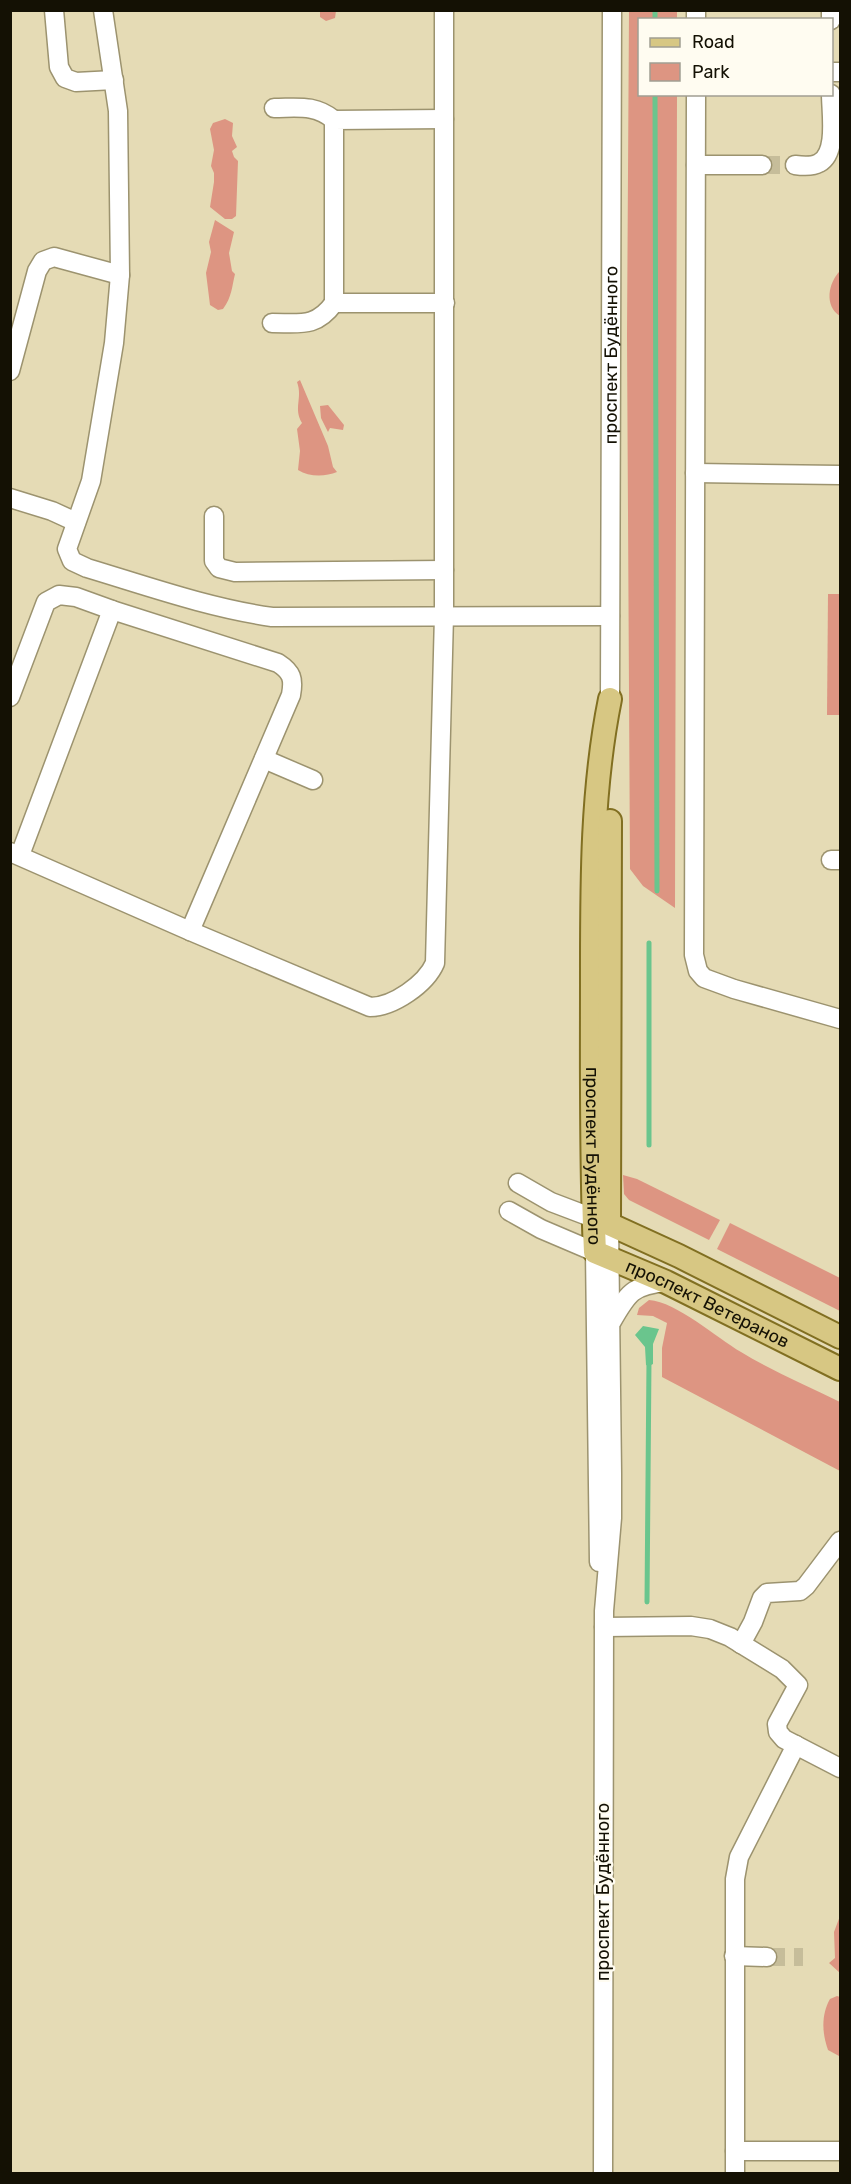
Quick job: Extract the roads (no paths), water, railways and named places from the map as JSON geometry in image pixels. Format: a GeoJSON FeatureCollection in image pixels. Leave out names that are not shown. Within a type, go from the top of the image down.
{"type":"FeatureCollection","features":[{"type":"Feature","properties":{"kind":"main road","name":"проспект Будённого"},"geometry":{"type":"LineString","coordinates":[[602,1255],[610,699]]}},
{"type":"Feature","properties":{"kind":"main road","name":"проспект Ветеранов"},"geometry":{"type":"LineString","coordinates":[[602,1222],[679,1256],[840,1337]]}},
{"type":"Feature","properties":{"kind":"main road","name":"проспект Ветеранов"},"geometry":{"type":"LineString","coordinates":[[602,1255],[666,1282],[840,1369]]}},
{"type":"Feature","properties":{"kind":"street"},"geometry":{"type":"LineString","coordinates":[[54,10],[59,67],[65,78],[76,82],[114,80]]}},
{"type":"Feature","properties":{"kind":"street"},"geometry":{"type":"LineString","coordinates":[[103,10],[118,111],[120,274],[114,343],[91,481],[67,549],[72,561],[87,568],[227,609],[272,616],[610,616]]}},
{"type":"Feature","properties":{"kind":"street"},"geometry":{"type":"LineString","coordinates":[[112,610],[15,854],[370,1007],[381,1007],[393,1001],[430,975],[435,963],[444,615],[444,10]]}},
{"type":"Feature","properties":{"kind":"street","name":"проспект Будённого"},"geometry":{"type":"LineString","coordinates":[[610,699],[612,10]]}},
{"type":"Feature","properties":{"kind":"street"},"geometry":{"type":"LineString","coordinates":[[696,96],[694,955],[698,971],[704,978],[734,989],[840,1019]]}},
{"type":"Feature","properties":{"kind":"street"},"geometry":{"type":"LineString","coordinates":[[795,165],[812,166],[827,157],[831,148],[831,96]]}},
{"type":"Feature","properties":{"kind":"street"},"geometry":{"type":"LineString","coordinates":[[274,108],[313,108],[321,110],[334,120],[400,126],[444,119]]}},
{"type":"Feature","properties":{"kind":"street"},"geometry":{"type":"LineString","coordinates":[[272,323],[308,324],[327,313],[334,303],[334,120]]}},
{"type":"Feature","properties":{"kind":"street"},"geometry":{"type":"LineString","coordinates":[[696,165],[762,165]]}},
{"type":"Feature","properties":{"kind":"street"},"geometry":{"type":"LineString","coordinates":[[10,371],[37,271],[43,261],[54,257],[120,274]]}},
{"type":"Feature","properties":{"kind":"street"},"geometry":{"type":"LineString","coordinates":[[334,303],[362,298],[445,303]]}},
{"type":"Feature","properties":{"kind":"street"},"geometry":{"type":"LineString","coordinates":[[695,473],[840,475]]}},
{"type":"Feature","properties":{"kind":"street"},"geometry":{"type":"LineString","coordinates":[[10,498],[76,522]]}},
{"type":"Feature","properties":{"kind":"street"},"geometry":{"type":"LineString","coordinates":[[214,516],[214,561],[219,568],[235,572],[444,570]]}},
{"type":"Feature","properties":{"kind":"street"},"geometry":{"type":"LineString","coordinates":[[10,697],[46,602],[59,595],[76,597],[278,663],[288,669],[294,681],[291,694],[190,931]]}},
{"type":"Feature","properties":{"kind":"street"},"geometry":{"type":"LineString","coordinates":[[264,759],[313,780]]}},
{"type":"Feature","properties":{"kind":"street","name":"проспект Ветеранов"},"geometry":{"type":"LineString","coordinates":[[518,1183],[551,1202],[602,1222]]}},
{"type":"Feature","properties":{"kind":"street","name":"проспект Ветеранов"},"geometry":{"type":"LineString","coordinates":[[509,1211],[541,1229],[602,1255]]}},
{"type":"Feature","properties":{"kind":"street","name":"проспект Будённого"},"geometry":{"type":"LineString","coordinates":[[602,1255],[611,1323],[612,1518],[604,1619],[603,2174]]}},
{"type":"Feature","properties":{"kind":"street","name":"проспект Будённого"},"geometry":{"type":"LineString","coordinates":[[602,1255],[597,1543],[604,1619]]}},
{"type":"Feature","properties":{"kind":"street"},"geometry":{"type":"LineString","coordinates":[[611,1323],[628,1294],[638,1288],[666,1282]]}},
{"type":"Feature","properties":{"kind":"street"},"geometry":{"type":"LineString","coordinates":[[741,1644],[762,1598],[767,1593],[800,1591],[840,1541]]}},
{"type":"Feature","properties":{"kind":"street"},"geometry":{"type":"LineString","coordinates":[[604,1619],[710,1629],[741,1644],[782,1669],[798,1685],[777,1724],[778,1732],[784,1739],[840,1768]]}},
{"type":"Feature","properties":{"kind":"street"},"geometry":{"type":"LineString","coordinates":[[735,2174],[733,1902],[735,1879],[739,1857],[796,1745]]}},
{"type":"Feature","properties":{"kind":"street"},"geometry":{"type":"LineString","coordinates":[[734,1956],[767,1957]]}},
{"type":"Feature","properties":{"kind":"street"},"geometry":{"type":"LineString","coordinates":[[735,2151],[840,2151]]}},
{"type":"Feature","properties":{"kind":"waterway"},"geometry":{"type":"LineString","coordinates":[[655,10],[655,18]]}},
{"type":"Feature","properties":{"kind":"waterway"},"geometry":{"type":"LineString","coordinates":[[655,96],[657,891]]}},
{"type":"Feature","properties":{"kind":"waterway"},"geometry":{"type":"LineString","coordinates":[[649,943],[649,1145]]}},
{"type":"Feature","properties":{"kind":"waterway"},"geometry":{"type":"LineString","coordinates":[[647,1602],[649,1360]]}},
{"type":"Feature","properties":{"kind":"tunnel"},"geometry":{"type":"LineString","coordinates":[[762,165],[795,165]]}},
{"type":"Feature","properties":{"kind":"tunnel"},"geometry":{"type":"LineString","coordinates":[[767,1957],[803,1957]]}}]}
